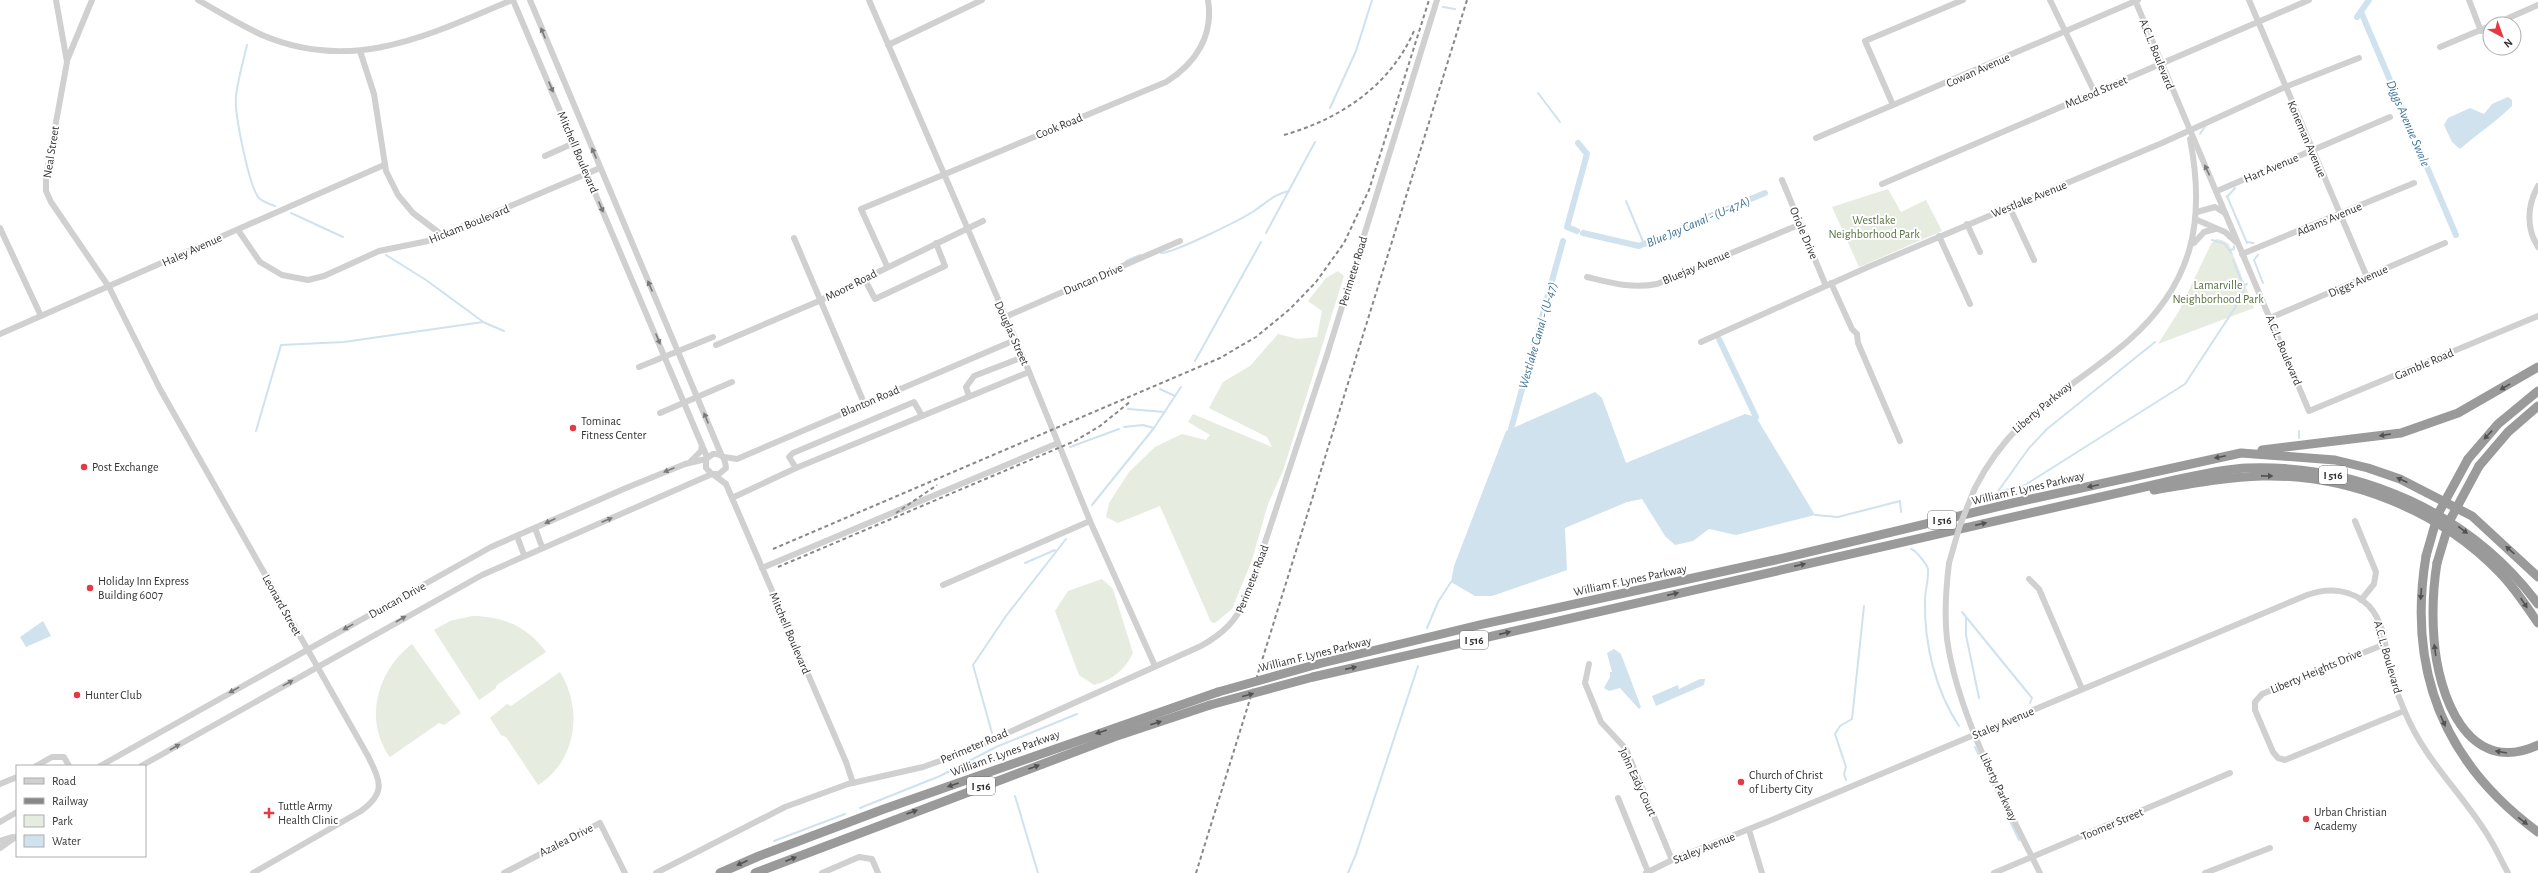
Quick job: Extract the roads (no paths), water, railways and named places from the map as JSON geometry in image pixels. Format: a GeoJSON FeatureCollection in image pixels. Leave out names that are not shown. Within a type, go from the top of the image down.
{"type":"FeatureCollection","features":[{"type":"Feature","properties":{"kind":"highway"},"geometry":{"type":"LineString","coordinates":[[2241,453],[2401,433],[2458,414],[2538,367]]}},
{"type":"Feature","properties":{"kind":"highway"},"geometry":{"type":"LineString","coordinates":[[2538,391],[2498,424],[2468,459],[2438,514],[2426,556],[2420,598],[2421,642],[2426,669],[2436,704],[2455,744],[2470,767],[2503,805],[2538,832]]}},
{"type":"Feature","properties":{"kind":"highway"},"geometry":{"type":"LineString","coordinates":[[2538,406],[2508,432],[2479,466],[2458,501],[2450,520],[2437,563],[2432,620],[2436,659],[2448,700],[2461,727],[2474,741],[2499,752],[2519,752],[2538,745]]}},
{"type":"Feature","properties":{"kind":"highway","name":"William F. Lynes Parkway"},"geometry":{"type":"LineString","coordinates":[[720,873],[759,856],[877,812],[1218,692],[1318,664],[1480,625],[1775,560],[2014,503],[2241,453],[2334,460],[2368,468],[2400,479],[2472,516],[2538,577]]}},
{"type":"Feature","properties":{"kind":"highway","name":"William F. Lynes Parkway"},"geometry":{"type":"LineString","coordinates":[[755,873],[1114,737],[1210,705],[1313,677],[2201,474],[2245,468],[2289,469],[2338,476],[2399,495],[2458,526],[2509,571],[2538,604]]}},
{"type":"Feature","properties":{"kind":"highway"},"geometry":{"type":"LineString","coordinates":[[2090,499],[2225,479],[2262,476],[2308,479],[2365,492],[2423,515],[2468,544],[2501,574],[2538,623]]}},
{"type":"Feature","properties":{"kind":"street","name":"Neal Street"},"geometry":{"type":"LineString","coordinates":[[56,0],[67,62],[62,97],[51,141],[46,191],[54,208],[109,287]]}},
{"type":"Feature","properties":{"kind":"street"},"geometry":{"type":"LineString","coordinates":[[67,62],[92,0]]}},
{"type":"Feature","properties":{"kind":"street"},"geometry":{"type":"LineString","coordinates":[[198,0],[252,30],[284,42],[335,52],[360,51],[405,43],[513,0]]}},
{"type":"Feature","properties":{"kind":"street","name":"Mitchell Boulevard"},"geometry":{"type":"LineString","coordinates":[[513,0],[707,458]]}},
{"type":"Feature","properties":{"kind":"street","name":"Mitchell Boulevard"},"geometry":{"type":"LineString","coordinates":[[530,0],[722,456]]}},
{"type":"Feature","properties":{"kind":"street","name":"Douglas Street"},"geometry":{"type":"LineString","coordinates":[[869,0],[1023,357],[1090,521],[1155,666]]}},
{"type":"Feature","properties":{"kind":"street"},"geometry":{"type":"LineString","coordinates":[[888,45],[982,0]]}},
{"type":"Feature","properties":{"kind":"street","name":"Cook Road"},"geometry":{"type":"LineString","coordinates":[[887,266],[861,209],[1166,82],[1180,74],[1195,58],[1205,40],[1209,22],[1208,0]]}},
{"type":"Feature","properties":{"kind":"street","name":"Perimeter Road"},"geometry":{"type":"LineString","coordinates":[[656,873],[785,807],[853,783],[923,766],[959,754],[1155,666],[1223,633],[1234,622],[1247,597],[1315,392],[1437,0]]}},
{"type":"Feature","properties":{"kind":"street"},"geometry":{"type":"LineString","coordinates":[[1893,105],[1865,41],[1963,0]]}},
{"type":"Feature","properties":{"kind":"street"},"geometry":{"type":"LineString","coordinates":[[2050,0],[2064,32],[2095,93]]}},
{"type":"Feature","properties":{"kind":"street","name":"Cowan Avenue"},"geometry":{"type":"LineString","coordinates":[[1816,138],[2136,0]]}},
{"type":"Feature","properties":{"kind":"street","name":"A.C.L. Boulevard"},"geometry":{"type":"LineString","coordinates":[[2136,0],[2161,65],[2188,129],[2217,191],[2242,254],[2309,411]]}},
{"type":"Feature","properties":{"kind":"street","name":"Koneman Avenue"},"geometry":{"type":"LineString","coordinates":[[2249,0],[2312,151],[2367,277]]}},
{"type":"Feature","properties":{"kind":"street","name":"McLeod Street"},"geometry":{"type":"LineString","coordinates":[[1882,184],[2309,0]]}},
{"type":"Feature","properties":{"kind":"street"},"geometry":{"type":"LineString","coordinates":[[2440,47],[2481,31],[2468,0]]}},
{"type":"Feature","properties":{"kind":"street"},"geometry":{"type":"LineString","coordinates":[[2513,16],[2538,5]]}},
{"type":"Feature","properties":{"kind":"street"},"geometry":{"type":"LineString","coordinates":[[536,52],[549,47]]}},
{"type":"Feature","properties":{"kind":"street"},"geometry":{"type":"LineString","coordinates":[[360,51],[374,94],[384,165],[398,195],[413,213],[442,235]]}},
{"type":"Feature","properties":{"kind":"street","name":"Westlake Avenue"},"geometry":{"type":"LineString","coordinates":[[1701,342],[1939,236],[2162,143],[2188,129],[2285,87],[2359,58]]}},
{"type":"Feature","properties":{"kind":"street","name":"Hart Avenue"},"geometry":{"type":"LineString","coordinates":[[2217,191],[2390,117]]}},
{"type":"Feature","properties":{"kind":"street","name":"A.C.L. Boulevard"},"geometry":{"type":"LineString","coordinates":[[2188,129],[2195,165],[2197,220],[2228,234],[2238,244]]}},
{"type":"Feature","properties":{"kind":"street"},"geometry":{"type":"LineString","coordinates":[[545,156],[574,143]]}},
{"type":"Feature","properties":{"kind":"street","name":"Haley Avenue"},"geometry":{"type":"LineString","coordinates":[[0,334],[384,165]]}},
{"type":"Feature","properties":{"kind":"street","name":"Hickam Boulevard"},"geometry":{"type":"LineString","coordinates":[[238,230],[260,262],[282,275],[308,280],[324,276],[378,251],[428,241],[600,168]]}},
{"type":"Feature","properties":{"kind":"street","name":"Oriole Drive"},"geometry":{"type":"LineString","coordinates":[[1782,180],[1829,285],[1852,329],[1857,334],[1858,343],[1900,441]]}},
{"type":"Feature","properties":{"kind":"street","name":"Adams Avenue"},"geometry":{"type":"LineString","coordinates":[[2242,254],[2414,182]]}},
{"type":"Feature","properties":{"kind":"street"},"geometry":{"type":"LineString","coordinates":[[2538,186],[2530,209],[2529,226],[2538,247]]}},
{"type":"Feature","properties":{"kind":"street"},"geometry":{"type":"LineString","coordinates":[[2009,206],[2034,260]]}},
{"type":"Feature","properties":{"kind":"street"},"geometry":{"type":"LineString","coordinates":[[2197,212],[2215,207],[2222,210],[2227,216]]}},
{"type":"Feature","properties":{"kind":"street","name":"Liberty Parkway"},"geometry":{"type":"LineString","coordinates":[[2040,873],[1975,735],[1956,682],[1947,638],[1946,600],[1949,562],[1960,524],[1975,488],[1991,459],[2016,428],[2045,402],[2127,342],[2149,320],[2179,275],[2191,248],[2197,220]]}},
{"type":"Feature","properties":{"kind":"street","name":"Moore Road"},"geometry":{"type":"LineString","coordinates":[[716,345],[819,301],[887,266],[983,221]]}},
{"type":"Feature","properties":{"kind":"street","name":"Bluejay Avenue"},"geometry":{"type":"LineString","coordinates":[[1587,277],[1624,287],[1640,287],[1657,284],[1801,224]]}},
{"type":"Feature","properties":{"kind":"street"},"geometry":{"type":"LineString","coordinates":[[1967,224],[1980,252]]}},
{"type":"Feature","properties":{"kind":"street"},"geometry":{"type":"LineString","coordinates":[[0,228],[41,316]]}},
{"type":"Feature","properties":{"kind":"street"},"geometry":{"type":"LineString","coordinates":[[2191,248],[2204,232],[2216,229]]}},
{"type":"Feature","properties":{"kind":"street"},"geometry":{"type":"LineString","coordinates":[[1939,236],[1970,304]]}},
{"type":"Feature","properties":{"kind":"street"},"geometry":{"type":"LineString","coordinates":[[794,238],[819,301],[864,403]]}},
{"type":"Feature","properties":{"kind":"street","name":"Duncan Drive"},"geometry":{"type":"LineString","coordinates":[[1005,317],[1180,241]]}},
{"type":"Feature","properties":{"kind":"street"},"geometry":{"type":"LineString","coordinates":[[864,278],[875,299],[945,266],[936,243]]}},
{"type":"Feature","properties":{"kind":"street","name":"Diggs Avenue"},"geometry":{"type":"LineString","coordinates":[[2270,318],[2445,243]]}},
{"type":"Feature","properties":{"kind":"street","name":"Leonard Street"},"geometry":{"type":"LineString","coordinates":[[109,287],[160,389],[368,756],[380,783],[378,793],[369,805],[354,816],[253,873]]}},
{"type":"Feature","properties":{"kind":"street"},"geometry":{"type":"LineString","coordinates":[[643,304],[655,298]]}},
{"type":"Feature","properties":{"kind":"street","name":"Gamble Road"},"geometry":{"type":"LineString","coordinates":[[2309,411],[2538,316]]}},
{"type":"Feature","properties":{"kind":"street"},"geometry":{"type":"LineString","coordinates":[[639,368],[713,337]]}},
{"type":"Feature","properties":{"kind":"street","name":"Blanton Road"},"geometry":{"type":"LineString","coordinates":[[736,459],[864,403],[1015,340]]}},
{"type":"Feature","properties":{"kind":"street"},"geometry":{"type":"LineString","coordinates":[[969,396],[966,387],[974,376],[1023,357]]}},
{"type":"Feature","properties":{"kind":"street"},"geometry":{"type":"LineString","coordinates":[[732,498],[796,468],[1029,372]]}},
{"type":"Feature","properties":{"kind":"street"},"geometry":{"type":"LineString","coordinates":[[660,413],[732,382]]}},
{"type":"Feature","properties":{"kind":"street"},"geometry":{"type":"LineString","coordinates":[[796,468],[789,457],[793,453],[914,402],[922,416]]}},
{"type":"Feature","properties":{"kind":"street"},"geometry":{"type":"LineString","coordinates":[[762,568],[1058,443]]}},
{"type":"Feature","properties":{"kind":"street"},"geometry":{"type":"LineString","coordinates":[[689,463],[697,456],[702,445]]}},
{"type":"Feature","properties":{"kind":"street"},"geometry":{"type":"LineString","coordinates":[[712,454],[736,459],[726,469],[713,475],[706,468],[707,458],[712,454]]}},
{"type":"Feature","properties":{"kind":"street"},"geometry":{"type":"LineString","coordinates":[[722,456],[726,469]]}},
{"type":"Feature","properties":{"kind":"street","name":"Duncan Drive"},"geometry":{"type":"LineString","coordinates":[[102,765],[491,547],[626,488],[689,463],[707,458]]}},
{"type":"Feature","properties":{"kind":"street","name":"Mitchell Boulevard"},"geometry":{"type":"LineString","coordinates":[[726,469],[726,484],[846,762],[853,783]]}},
{"type":"Feature","properties":{"kind":"street","name":"Mitchell Boulevard"},"geometry":{"type":"LineString","coordinates":[[713,475],[726,484]]}},
{"type":"Feature","properties":{"kind":"street","name":"Duncan Drive"},"geometry":{"type":"LineString","coordinates":[[143,765],[420,609],[524,555],[713,475]]}},
{"type":"Feature","properties":{"kind":"street"},"geometry":{"type":"LineString","coordinates":[[943,585],[1090,521]]}},
{"type":"Feature","properties":{"kind":"street"},"geometry":{"type":"LineString","coordinates":[[2355,521],[2374,564],[2376,575],[2374,584],[2361,600]]}},
{"type":"Feature","properties":{"kind":"street"},"geometry":{"type":"LineString","coordinates":[[535,528],[542,547]]}},
{"type":"Feature","properties":{"kind":"street"},"geometry":{"type":"LineString","coordinates":[[516,536],[524,555]]}},
{"type":"Feature","properties":{"kind":"street"},"geometry":{"type":"LineString","coordinates":[[2029,579],[2039,589],[2082,690]]}},
{"type":"Feature","properties":{"kind":"street","name":"Staley Avenue"},"geometry":{"type":"LineString","coordinates":[[1647,872],[1672,860],[1750,830],[2315,592],[2338,590],[2361,600]]}},
{"type":"Feature","properties":{"kind":"street","name":"A.C.L. Boulevard"},"geometry":{"type":"LineString","coordinates":[[2361,600],[2378,618],[2393,680],[2404,711],[2422,747],[2483,828],[2508,873]]}},
{"type":"Feature","properties":{"kind":"street","name":"Liberty Heights Drive"},"geometry":{"type":"LineString","coordinates":[[2385,644],[2262,694],[2255,702],[2255,710],[2273,752],[2278,758],[2285,760],[2404,711]]}},
{"type":"Feature","properties":{"kind":"street","name":"John Eady Court"},"geometry":{"type":"LineString","coordinates":[[1589,664],[1585,683],[1601,722],[1626,749],[1672,860]]}},
{"type":"Feature","properties":{"kind":"street"},"geometry":{"type":"LineString","coordinates":[[38,765],[52,757],[64,757],[68,765]]}},
{"type":"Feature","properties":{"kind":"street","name":"Toomer Street"},"geometry":{"type":"LineString","coordinates":[[1994,873],[2230,773]]}},
{"type":"Feature","properties":{"kind":"street"},"geometry":{"type":"LineString","coordinates":[[0,784],[16,777]]}},
{"type":"Feature","properties":{"kind":"street"},"geometry":{"type":"LineString","coordinates":[[1618,798],[1647,872]]}},
{"type":"Feature","properties":{"kind":"street"},"geometry":{"type":"LineString","coordinates":[[0,822],[16,813]]}},
{"type":"Feature","properties":{"kind":"street","name":"Azalea Drive"},"geometry":{"type":"LineString","coordinates":[[504,873],[600,823],[625,873]]}},
{"type":"Feature","properties":{"kind":"street"},"geometry":{"type":"LineString","coordinates":[[1750,830],[1762,873]]}},
{"type":"Feature","properties":{"kind":"street"},"geometry":{"type":"LineString","coordinates":[[0,841],[16,835]]}},
{"type":"Feature","properties":{"kind":"street"},"geometry":{"type":"LineString","coordinates":[[0,848],[16,836]]}},
{"type":"Feature","properties":{"kind":"street"},"geometry":{"type":"LineString","coordinates":[[2205,873],[2270,848]]}},
{"type":"Feature","properties":{"kind":"street"},"geometry":{"type":"LineString","coordinates":[[822,873],[858,857],[872,859],[878,873]]}},
{"type":"Feature","properties":{"kind":"water"},"geometry":{"type":"Polygon","coordinates":[[[2508,97],[2512,100],[2512,106],[2493,123],[2460,149],[2452,142],[2444,125],[2448,118],[2470,108],[2484,114],[2492,104],[2508,97]]]}},
{"type":"Feature","properties":{"kind":"water"},"geometry":{"type":"Polygon","coordinates":[[[1595,392],[1602,398],[1626,463],[1745,414],[1756,417],[1815,515],[1736,535],[1709,529],[1693,541],[1675,545],[1665,536],[1642,499],[1627,502],[1565,528],[1567,570],[1492,596],[1475,596],[1451,582],[1454,566],[1506,431],[1595,392]]]}},
{"type":"Feature","properties":{"kind":"water"},"geometry":{"type":"Polygon","coordinates":[[[43,621],[51,636],[26,647],[20,637],[43,621]]]}},
{"type":"Feature","properties":{"kind":"water"},"geometry":{"type":"Polygon","coordinates":[[[1614,649],[1621,654],[1641,707],[1639,709],[1620,688],[1609,691],[1604,688],[1610,677],[1610,672],[1612,672],[1607,653],[1614,649]]]}},
{"type":"Feature","properties":{"kind":"water"},"geometry":{"type":"Polygon","coordinates":[[[1700,679],[1705,679],[1704,685],[1656,706],[1652,696],[1678,685],[1679,689],[1700,679]]]}},
{"type":"Feature","properties":{"kind":"waterway"},"geometry":{"type":"LineString","coordinates":[[1330,108],[1356,51],[1372,0]]}},
{"type":"Feature","properties":{"kind":"waterway"},"geometry":{"type":"LineString","coordinates":[[2357,17],[2369,0]]}},
{"type":"Feature","properties":{"kind":"waterway"},"geometry":{"type":"LineString","coordinates":[[1443,7],[1455,9]]}},
{"type":"Feature","properties":{"kind":"waterway","name":"Diggs Avenue Swale"},"geometry":{"type":"LineString","coordinates":[[2361,12],[2456,235]]}},
{"type":"Feature","properties":{"kind":"waterway"},"geometry":{"type":"LineString","coordinates":[[247,45],[236,96],[237,117],[247,165],[255,191],[259,198],[266,203],[275,206]]}},
{"type":"Feature","properties":{"kind":"waterway"},"geometry":{"type":"LineString","coordinates":[[1538,93],[1560,122]]}},
{"type":"Feature","properties":{"kind":"waterway"},"geometry":{"type":"LineString","coordinates":[[2200,134],[2206,125]]}},
{"type":"Feature","properties":{"kind":"waterway"},"geometry":{"type":"LineString","coordinates":[[1266,233],[1315,142]]}},
{"type":"Feature","properties":{"kind":"waterway","name":"Westlake Canal - (U-47)"},"geometry":{"type":"LineString","coordinates":[[1577,231],[1567,227],[1587,154],[1578,143]]}},
{"type":"Feature","properties":{"kind":"waterway"},"geometry":{"type":"LineString","coordinates":[[2227,197],[2235,188]]}},
{"type":"Feature","properties":{"kind":"waterway"},"geometry":{"type":"LineString","coordinates":[[1161,253],[1179,248],[1223,228],[1254,211],[1274,197],[1289,191]]}},
{"type":"Feature","properties":{"kind":"waterway","name":"Blue Jay Canal - (U-47A)"},"geometry":{"type":"LineString","coordinates":[[1583,233],[1639,246],[1765,193]]}},
{"type":"Feature","properties":{"kind":"waterway"},"geometry":{"type":"LineString","coordinates":[[2227,196],[2247,243]]}},
{"type":"Feature","properties":{"kind":"waterway"},"geometry":{"type":"LineString","coordinates":[[1626,201],[1644,244]]}},
{"type":"Feature","properties":{"kind":"waterway"},"geometry":{"type":"LineString","coordinates":[[291,213],[343,237]]}},
{"type":"Feature","properties":{"kind":"waterway"},"geometry":{"type":"LineString","coordinates":[[2212,240],[2225,244],[2231,253]]}},
{"type":"Feature","properties":{"kind":"waterway","name":"Westlake Canal - (U-47)"},"geometry":{"type":"LineString","coordinates":[[1511,429],[1563,241]]}},
{"type":"Feature","properties":{"kind":"waterway"},"geometry":{"type":"LineString","coordinates":[[1195,361],[1261,242]]}},
{"type":"Feature","properties":{"kind":"waterway"},"geometry":{"type":"LineString","coordinates":[[2247,242],[2253,243]]}},
{"type":"Feature","properties":{"kind":"waterway"},"geometry":{"type":"LineString","coordinates":[[2230,250],[2234,249],[2234,246]]}},
{"type":"Feature","properties":{"kind":"waterway"},"geometry":{"type":"LineString","coordinates":[[386,255],[426,280],[482,321]]}},
{"type":"Feature","properties":{"kind":"waterway"},"geometry":{"type":"LineString","coordinates":[[1126,261],[1140,255]]}},
{"type":"Feature","properties":{"kind":"waterway"},"geometry":{"type":"LineString","coordinates":[[2254,260],[2258,255]]}},
{"type":"Feature","properties":{"kind":"waterway"},"geometry":{"type":"LineString","coordinates":[[2233,260],[2243,285]]}},
{"type":"Feature","properties":{"kind":"waterway"},"geometry":{"type":"LineString","coordinates":[[2254,260],[2263,283]]}},
{"type":"Feature","properties":{"kind":"waterway"},"geometry":{"type":"LineString","coordinates":[[1998,492],[2025,485],[2185,384],[2242,297],[2244,285],[2247,284]]}},
{"type":"Feature","properties":{"kind":"waterway"},"geometry":{"type":"LineString","coordinates":[[256,431],[281,345],[344,342],[483,322],[504,331]]}},
{"type":"Feature","properties":{"kind":"waterway"},"geometry":{"type":"LineString","coordinates":[[1719,339],[1756,417]]}},
{"type":"Feature","properties":{"kind":"waterway"},"geometry":{"type":"LineString","coordinates":[[1999,490],[2029,448],[2047,429],[2155,342]]}},
{"type":"Feature","properties":{"kind":"waterway"},"geometry":{"type":"LineString","coordinates":[[1092,505],[1154,428],[1181,387]]}},
{"type":"Feature","properties":{"kind":"waterway"},"geometry":{"type":"LineString","coordinates":[[1160,389],[1175,396]]}},
{"type":"Feature","properties":{"kind":"waterway"},"geometry":{"type":"LineString","coordinates":[[1128,409],[1165,412]]}},
{"type":"Feature","properties":{"kind":"waterway"},"geometry":{"type":"LineString","coordinates":[[1124,427],[1143,425],[1154,428]]}},
{"type":"Feature","properties":{"kind":"waterway"},"geometry":{"type":"LineString","coordinates":[[1070,447],[1119,429]]}},
{"type":"Feature","properties":{"kind":"waterway"},"geometry":{"type":"LineString","coordinates":[[2299,431],[2299,438]]}},
{"type":"Feature","properties":{"kind":"waterway"},"geometry":{"type":"LineString","coordinates":[[1815,515],[1838,517],[1900,501],[1901,512]]}},
{"type":"Feature","properties":{"kind":"waterway"},"geometry":{"type":"LineString","coordinates":[[992,733],[973,665],[1006,616],[1066,539]]}},
{"type":"Feature","properties":{"kind":"waterway"},"geometry":{"type":"LineString","coordinates":[[1911,549],[1924,561],[1928,569],[1925,596],[1925,616],[1929,649],[1937,682],[1943,697],[1959,726]]}},
{"type":"Feature","properties":{"kind":"waterway"},"geometry":{"type":"LineString","coordinates":[[1025,563],[1055,550]]}},
{"type":"Feature","properties":{"kind":"waterway"},"geometry":{"type":"LineString","coordinates":[[1427,628],[1438,602],[1451,582]]}},
{"type":"Feature","properties":{"kind":"waterway"},"geometry":{"type":"LineString","coordinates":[[1846,780],[1844,774],[1846,767],[1835,734],[1840,726],[1852,719],[1864,606]]}},
{"type":"Feature","properties":{"kind":"waterway"},"geometry":{"type":"LineString","coordinates":[[1962,612],[2032,698],[2030,703]]}},
{"type":"Feature","properties":{"kind":"waterway"},"geometry":{"type":"LineString","coordinates":[[1966,618],[1966,635],[1979,698]]}},
{"type":"Feature","properties":{"kind":"waterway"},"geometry":{"type":"LineString","coordinates":[[1348,873],[1356,854],[1418,666]]}},
{"type":"Feature","properties":{"kind":"waterway"},"geometry":{"type":"LineString","coordinates":[[860,808],[940,776],[996,747],[1077,714]]}},
{"type":"Feature","properties":{"kind":"waterway"},"geometry":{"type":"LineString","coordinates":[[1975,747],[2019,840]]}},
{"type":"Feature","properties":{"kind":"waterway"},"geometry":{"type":"LineString","coordinates":[[1015,796],[1038,873]]}},
{"type":"Feature","properties":{"kind":"waterway"},"geometry":{"type":"LineString","coordinates":[[774,841],[845,814]]}},
{"type":"Feature","properties":{"kind":"railway"},"geometry":{"type":"LineString","coordinates":[[773,549],[1220,358],[1256,337],[1290,309],[1316,282],[1344,243],[1369,190],[1429,0]]}},
{"type":"Feature","properties":{"kind":"railway"},"geometry":{"type":"LineString","coordinates":[[1196,873],[1467,0]]}},
{"type":"Feature","properties":{"kind":"railway"},"geometry":{"type":"LineString","coordinates":[[1284,135],[1325,120],[1361,98],[1377,84],[1391,68],[1404,51],[1414,31]]}},
{"type":"Feature","properties":{"kind":"railway"},"geometry":{"type":"LineString","coordinates":[[778,567],[1075,441],[1100,426],[1131,401]]}},
{"type":"Feature","properties":{"kind":"railway"},"geometry":{"type":"LineString","coordinates":[[896,513],[937,485]]}},
{"type":"Feature","properties":{"kind":"place","name":"Tominac Fitness Center"},"geometry":{"type":"Point","coordinates":[573,428]}},
{"type":"Feature","properties":{"kind":"place","name":"Post Exchange"},"geometry":{"type":"Point","coordinates":[84,467]}},
{"type":"Feature","properties":{"kind":"place","name":"Holiday Inn Express Building 6007"},"geometry":{"type":"Point","coordinates":[90,588]}},
{"type":"Feature","properties":{"kind":"place","name":"Hunter Club"},"geometry":{"type":"Point","coordinates":[77,695]}},
{"type":"Feature","properties":{"kind":"place","name":"Church of Christ of Liberty City"},"geometry":{"type":"Point","coordinates":[1741,782]}},
{"type":"Feature","properties":{"kind":"place","name":"Tuttle Army Health Clinic"},"geometry":{"type":"Point","coordinates":[269,813]}},
{"type":"Feature","properties":{"kind":"place","name":"Urban Christian Academy"},"geometry":{"type":"Point","coordinates":[2306,819]}},
{"type":"Feature","properties":{"kind":"park label","name":"Westlake Neighborhood Park"},"geometry":{"type":"Point","coordinates":[1874,227]}},
{"type":"Feature","properties":{"kind":"park label","name":"Lamarville Neighborhood Park"},"geometry":{"type":"Point","coordinates":[2218,292]}}]}
